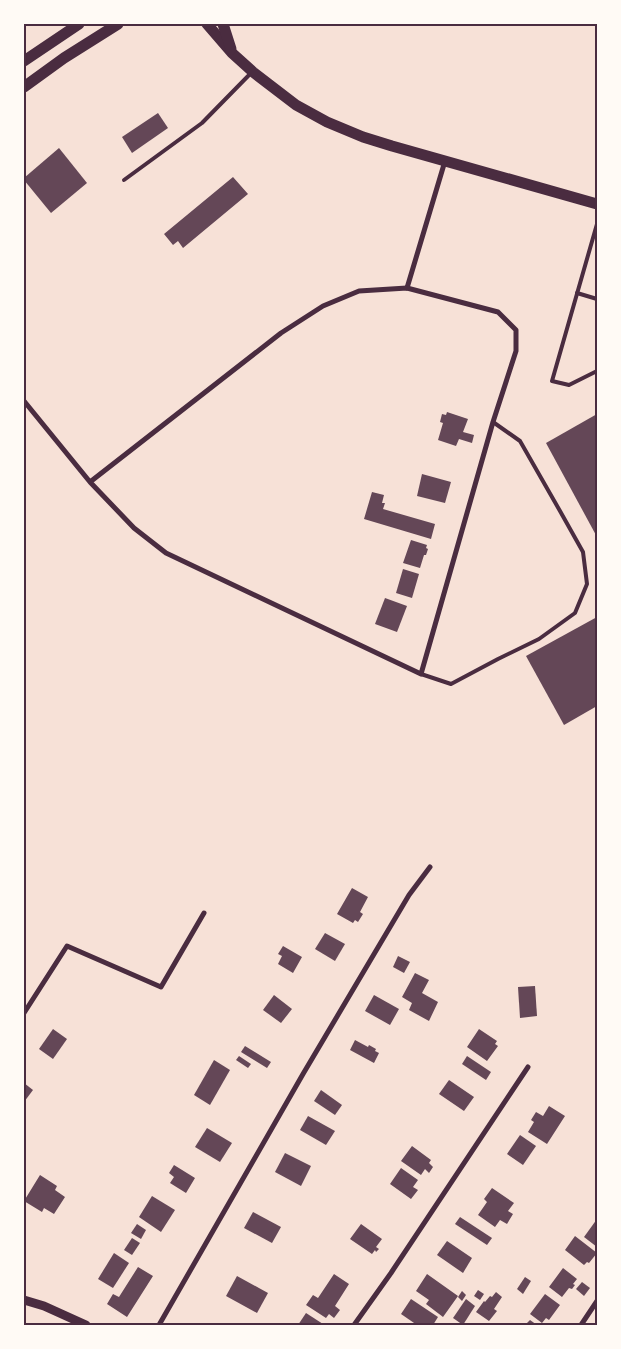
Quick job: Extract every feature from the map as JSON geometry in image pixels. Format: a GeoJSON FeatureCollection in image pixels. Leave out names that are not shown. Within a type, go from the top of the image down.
{"type":"FeatureCollection","features":[{"type":"Feature","properties":{"kind":"main road"},"geometry":{"type":"LineString","coordinates":[[24,60],[79,24]]}},
{"type":"Feature","properties":{"kind":"main road"},"geometry":{"type":"LineString","coordinates":[[24,87],[64,58],[118,24]]}},
{"type":"Feature","properties":{"kind":"main road"},"geometry":{"type":"LineString","coordinates":[[207,24],[232,53],[253,72],[296,105],[327,122],[363,137],[597,204]]}},
{"type":"Feature","properties":{"kind":"main road"},"geometry":{"type":"LineString","coordinates":[[223,24],[232,53]]}},
{"type":"Feature","properties":{"kind":"street"},"geometry":{"type":"LineString","coordinates":[[406,288],[446,160]]}},
{"type":"Feature","properties":{"kind":"street"},"geometry":{"type":"LineString","coordinates":[[24,401],[90,482],[134,528],[166,553],[421,674],[493,422],[516,351],[516,330],[498,312],[406,288],[359,291],[323,306],[281,333],[90,482]]}},
{"type":"Feature","properties":{"kind":"street"},"geometry":{"type":"LineString","coordinates":[[158,1325],[409,895],[430,868]]}},
{"type":"Feature","properties":{"kind":"street"},"geometry":{"type":"LineString","coordinates":[[24,1013],[67,946],[161,987],[204,913]]}},
{"type":"Feature","properties":{"kind":"street"},"geometry":{"type":"LineString","coordinates":[[354,1325],[391,1273],[528,1067]]}},
{"type":"Feature","properties":{"kind":"street"},"geometry":{"type":"LineString","coordinates":[[24,1300],[44,1306],[86,1325]]}},
{"type":"Feature","properties":{"kind":"street"},"geometry":{"type":"LineString","coordinates":[[581,1325],[597,1302]]}},
{"type":"Feature","properties":{"kind":"lane"},"geometry":{"type":"LineString","coordinates":[[124,180],[202,123],[253,72]]}},
{"type":"Feature","properties":{"kind":"lane"},"geometry":{"type":"LineString","coordinates":[[597,224],[552,381],[569,385],[597,371]]}},
{"type":"Feature","properties":{"kind":"lane"},"geometry":{"type":"LineString","coordinates":[[577,292],[597,299]]}},
{"type":"Feature","properties":{"kind":"lane"},"geometry":{"type":"LineString","coordinates":[[421,674],[451,684],[498,658],[539,639],[575,613],[587,584],[583,552],[520,441],[493,422]]}},
{"type":"Feature","properties":{"kind":"building"},"geometry":{"type":"Polygon","coordinates":[[[158,113],[168,128],[132,153],[122,137],[158,113]]]}},
{"type":"Feature","properties":{"kind":"building"},"geometry":{"type":"Polygon","coordinates":[[[59,148],[87,183],[51,213],[24,178],[59,148]]]}},
{"type":"Feature","properties":{"kind":"building"},"geometry":{"type":"Polygon","coordinates":[[[233,177],[248,194],[183,248],[178,241],[173,245],[164,234],[233,177]]]}},
{"type":"Feature","properties":{"kind":"building"},"geometry":{"type":"Polygon","coordinates":[[[447,412],[468,419],[463,432],[474,435],[472,443],[459,439],[456,446],[438,440],[443,423],[440,422],[442,414],[446,415],[447,412]]]}},
{"type":"Feature","properties":{"kind":"building"},"geometry":{"type":"Polygon","coordinates":[[[597,414],[597,537],[546,443],[597,414]]]}},
{"type":"Feature","properties":{"kind":"building"},"geometry":{"type":"Polygon","coordinates":[[[422,474],[451,482],[445,503],[417,496],[422,474]]]}},
{"type":"Feature","properties":{"kind":"building"},"geometry":{"type":"Polygon","coordinates":[[[372,492],[384,495],[382,503],[385,503],[383,509],[435,524],[431,539],[364,519],[372,492]]]}},
{"type":"Feature","properties":{"kind":"building"},"geometry":{"type":"Polygon","coordinates":[[[411,540],[427,545],[426,548],[428,549],[420,568],[403,563],[411,540]]]}},
{"type":"Feature","properties":{"kind":"building"},"geometry":{"type":"Polygon","coordinates":[[[403,569],[419,574],[412,598],[396,593],[403,569]]]}},
{"type":"Feature","properties":{"kind":"building"},"geometry":{"type":"Polygon","coordinates":[[[385,598],[407,606],[397,632],[375,624],[385,598]]]}},
{"type":"Feature","properties":{"kind":"building"},"geometry":{"type":"Polygon","coordinates":[[[597,617],[597,706],[564,725],[526,656],[597,617]]]}},
{"type":"Feature","properties":{"kind":"building"},"geometry":{"type":"Polygon","coordinates":[[[352,888],[368,897],[360,912],[363,914],[358,922],[355,920],[353,923],[337,914],[352,888]]]}},
{"type":"Feature","properties":{"kind":"building"},"geometry":{"type":"Polygon","coordinates":[[[325,933],[345,944],[335,961],[315,949],[325,933]]]}},
{"type":"Feature","properties":{"kind":"building"},"geometry":{"type":"Polygon","coordinates":[[[283,946],[302,957],[293,973],[278,964],[282,956],[278,954],[283,946]]]}},
{"type":"Feature","properties":{"kind":"building"},"geometry":{"type":"Polygon","coordinates":[[[398,956],[410,962],[404,973],[393,967],[398,956]]]}},
{"type":"Feature","properties":{"kind":"building"},"geometry":{"type":"Polygon","coordinates":[[[415,973],[429,980],[422,993],[438,1002],[429,1021],[409,1010],[412,1003],[402,997],[415,973]]]}},
{"type":"Feature","properties":{"kind":"building"},"geometry":{"type":"Polygon","coordinates":[[[535,986],[537,1016],[520,1018],[518,987],[535,986]]]}},
{"type":"Feature","properties":{"kind":"building"},"geometry":{"type":"Polygon","coordinates":[[[274,995],[292,1009],[281,1023],[263,1010],[274,995]]]}},
{"type":"Feature","properties":{"kind":"building"},"geometry":{"type":"Polygon","coordinates":[[[374,995],[399,1009],[390,1025],[365,1011],[374,995]]]}},
{"type":"Feature","properties":{"kind":"building"},"geometry":{"type":"Polygon","coordinates":[[[53,1029],[67,1039],[53,1059],[39,1049],[53,1029]]]}},
{"type":"Feature","properties":{"kind":"building"},"geometry":{"type":"Polygon","coordinates":[[[479,1029],[497,1041],[495,1044],[498,1046],[487,1061],[467,1047],[479,1029]]]}},
{"type":"Feature","properties":{"kind":"building"},"geometry":{"type":"Polygon","coordinates":[[[355,1040],[376,1049],[375,1051],[379,1053],[374,1063],[350,1050],[355,1040]]]}},
{"type":"Feature","properties":{"kind":"building"},"geometry":{"type":"Polygon","coordinates":[[[245,1046],[271,1062],[267,1068],[241,1052],[245,1046]]]}},
{"type":"Feature","properties":{"kind":"building"},"geometry":{"type":"Polygon","coordinates":[[[239,1056],[251,1064],[248,1068],[236,1060],[239,1056]]]}},
{"type":"Feature","properties":{"kind":"building"},"geometry":{"type":"Polygon","coordinates":[[[467,1056],[491,1072],[486,1080],[462,1064],[467,1056]]]}},
{"type":"Feature","properties":{"kind":"building"},"geometry":{"type":"Polygon","coordinates":[[[214,1060],[230,1070],[210,1105],[194,1095],[214,1060]]]}},
{"type":"Feature","properties":{"kind":"building"},"geometry":{"type":"Polygon","coordinates":[[[449,1080],[474,1097],[464,1111],[439,1094],[449,1080]]]}},
{"type":"Feature","properties":{"kind":"building"},"geometry":{"type":"Polygon","coordinates":[[[24,1083],[33,1090],[24,1102],[24,1083]]]}},
{"type":"Feature","properties":{"kind":"building"},"geometry":{"type":"Polygon","coordinates":[[[321,1090],[342,1105],[335,1115],[314,1101],[321,1090]]]}},
{"type":"Feature","properties":{"kind":"building"},"geometry":{"type":"Polygon","coordinates":[[[549,1106],[565,1116],[547,1144],[528,1132],[534,1122],[531,1120],[536,1112],[543,1116],[549,1106]]]}},
{"type":"Feature","properties":{"kind":"building"},"geometry":{"type":"Polygon","coordinates":[[[308,1116],[335,1131],[326,1145],[300,1130],[308,1116]]]}},
{"type":"Feature","properties":{"kind":"building"},"geometry":{"type":"Polygon","coordinates":[[[207,1128],[232,1143],[220,1162],[195,1147],[207,1128]]]}},
{"type":"Feature","properties":{"kind":"building"},"geometry":{"type":"Polygon","coordinates":[[[520,1135],[536,1146],[523,1165],[507,1154],[520,1135]]]}},
{"type":"Feature","properties":{"kind":"building"},"geometry":{"type":"Polygon","coordinates":[[[412,1146],[431,1160],[429,1163],[433,1167],[429,1173],[425,1169],[421,1175],[401,1161],[412,1146]]]}},
{"type":"Feature","properties":{"kind":"building"},"geometry":{"type":"Polygon","coordinates":[[[285,1153],[311,1166],[301,1186],[275,1172],[285,1153]]]}},
{"type":"Feature","properties":{"kind":"building"},"geometry":{"type":"Polygon","coordinates":[[[174,1165],[195,1178],[186,1193],[170,1183],[174,1177],[169,1173],[174,1165]]]}},
{"type":"Feature","properties":{"kind":"building"},"geometry":{"type":"Polygon","coordinates":[[[401,1168],[418,1180],[413,1187],[418,1190],[411,1199],[390,1184],[401,1168]]]}},
{"type":"Feature","properties":{"kind":"building"},"geometry":{"type":"Polygon","coordinates":[[[40,1175],[57,1186],[55,1190],[65,1197],[54,1214],[44,1208],[42,1212],[24,1201],[40,1175]]]}},
{"type":"Feature","properties":{"kind":"building"},"geometry":{"type":"Polygon","coordinates":[[[492,1188],[514,1203],[508,1211],[513,1214],[507,1224],[500,1220],[495,1227],[478,1215],[487,1202],[484,1199],[492,1188]]]}},
{"type":"Feature","properties":{"kind":"building"},"geometry":{"type":"Polygon","coordinates":[[[152,1196],[175,1210],[161,1232],[139,1217],[152,1196]]]}},
{"type":"Feature","properties":{"kind":"building"},"geometry":{"type":"Polygon","coordinates":[[[253,1212],[281,1227],[272,1243],[244,1228],[253,1212]]]}},
{"type":"Feature","properties":{"kind":"building"},"geometry":{"type":"Polygon","coordinates":[[[460,1217],[492,1238],[487,1245],[455,1224],[460,1217]]]}},
{"type":"Feature","properties":{"kind":"building"},"geometry":{"type":"Polygon","coordinates":[[[597,1219],[597,1247],[584,1237],[597,1219]]]}},
{"type":"Feature","properties":{"kind":"building"},"geometry":{"type":"Polygon","coordinates":[[[137,1224],[146,1230],[141,1239],[131,1233],[137,1224]]]}},
{"type":"Feature","properties":{"kind":"building"},"geometry":{"type":"Polygon","coordinates":[[[361,1224],[382,1239],[376,1247],[379,1249],[376,1252],[375,1250],[372,1254],[350,1239],[361,1224]]]}},
{"type":"Feature","properties":{"kind":"building"},"geometry":{"type":"Polygon","coordinates":[[[575,1236],[597,1253],[589,1263],[587,1262],[584,1265],[565,1250],[575,1236]]]}},
{"type":"Feature","properties":{"kind":"building"},"geometry":{"type":"Polygon","coordinates":[[[132,1238],[140,1243],[132,1255],[124,1250],[132,1238]]]}},
{"type":"Feature","properties":{"kind":"building"},"geometry":{"type":"Polygon","coordinates":[[[447,1241],[472,1258],[463,1273],[437,1255],[447,1241]]]}},
{"type":"Feature","properties":{"kind":"building"},"geometry":{"type":"Polygon","coordinates":[[[114,1253],[129,1263],[113,1288],[98,1279],[114,1253]]]}},
{"type":"Feature","properties":{"kind":"building"},"geometry":{"type":"Polygon","coordinates":[[[138,1267],[153,1276],[127,1317],[107,1304],[113,1294],[119,1297],[138,1267]]]}},
{"type":"Feature","properties":{"kind":"building"},"geometry":{"type":"Polygon","coordinates":[[[563,1268],[577,1279],[572,1289],[569,1288],[562,1297],[549,1287],[563,1268]]]}},
{"type":"Feature","properties":{"kind":"building"},"geometry":{"type":"Polygon","coordinates":[[[334,1274],[349,1284],[335,1306],[340,1310],[334,1318],[329,1314],[326,1318],[306,1305],[313,1295],[318,1298],[334,1274]]]}},
{"type":"Feature","properties":{"kind":"building"},"geometry":{"type":"Polygon","coordinates":[[[427,1274],[458,1296],[443,1317],[426,1304],[429,1300],[416,1291],[427,1274]]]}},
{"type":"Feature","properties":{"kind":"building"},"geometry":{"type":"Polygon","coordinates":[[[237,1276],[268,1293],[257,1313],[226,1296],[237,1276]]]}},
{"type":"Feature","properties":{"kind":"building"},"geometry":{"type":"Polygon","coordinates":[[[525,1277],[531,1281],[523,1294],[517,1289],[525,1277]]]}},
{"type":"Feature","properties":{"kind":"building"},"geometry":{"type":"Polygon","coordinates":[[[582,1282],[590,1288],[584,1296],[576,1289],[582,1282]]]}},
{"type":"Feature","properties":{"kind":"building"},"geometry":{"type":"Polygon","coordinates":[[[478,1290],[484,1294],[480,1300],[474,1296],[478,1290]]]}},
{"type":"Feature","properties":{"kind":"building"},"geometry":{"type":"Polygon","coordinates":[[[462,1291],[466,1295],[462,1301],[458,1297],[462,1291]]]}},
{"type":"Feature","properties":{"kind":"building"},"geometry":{"type":"Polygon","coordinates":[[[496,1292],[502,1297],[494,1309],[497,1311],[489,1321],[476,1312],[484,1301],[490,1296],[492,1297],[496,1292]]]}},
{"type":"Feature","properties":{"kind":"building"},"geometry":{"type":"Polygon","coordinates":[[[545,1294],[560,1305],[549,1320],[546,1318],[542,1323],[530,1314],[545,1294]]]}},
{"type":"Feature","properties":{"kind":"building"},"geometry":{"type":"Polygon","coordinates":[[[411,1299],[438,1317],[433,1325],[417,1325],[401,1314],[411,1299]]]}},
{"type":"Feature","properties":{"kind":"building"},"geometry":{"type":"Polygon","coordinates":[[[466,1299],[475,1306],[463,1325],[453,1318],[466,1299]]]}},
{"type":"Feature","properties":{"kind":"building"},"geometry":{"type":"Polygon","coordinates":[[[306,1313],[323,1324],[298,1325],[306,1313]]]}},
{"type":"Feature","properties":{"kind":"building"},"geometry":{"type":"Polygon","coordinates":[[[530,1320],[537,1325],[525,1325],[530,1320]]]}}]}
